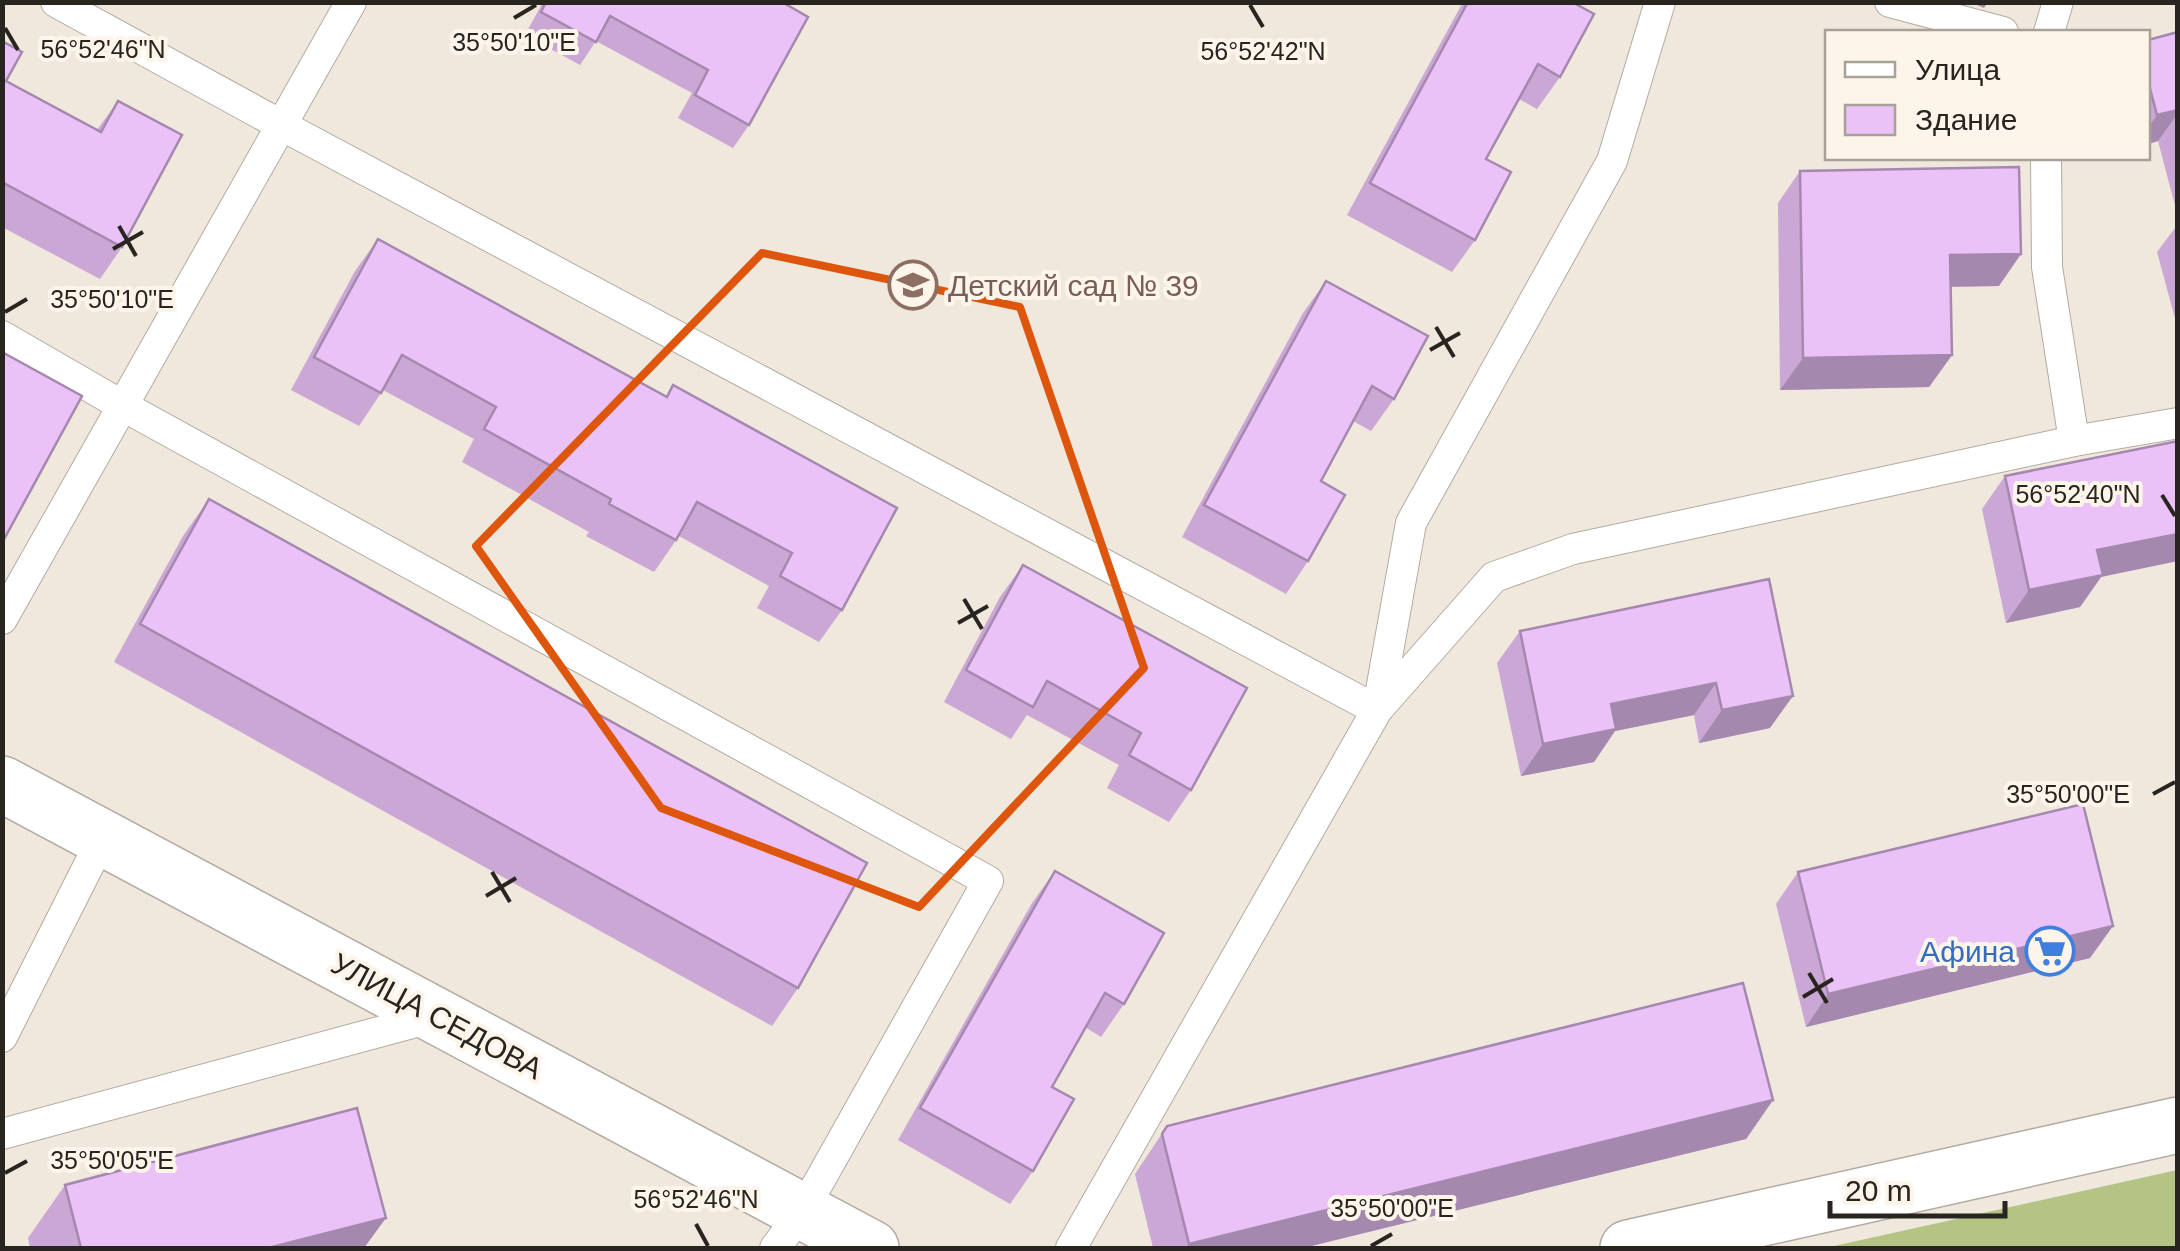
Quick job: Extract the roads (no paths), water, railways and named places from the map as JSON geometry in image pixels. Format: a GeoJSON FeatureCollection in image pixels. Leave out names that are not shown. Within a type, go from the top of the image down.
{"type":"FeatureCollection","features":[{"type":"Feature","properties":{"kind":"street","name":"УЛИЦА СЕДОВА"},"geometry":{"type":"LineString","coordinates":[[2,784],[438,1016],[788,1230],[872,1248]]}},
{"type":"Feature","properties":{"kind":"street"},"geometry":{"type":"LineString","coordinates":[[1628,1248],[2178,1125]]}},
{"type":"Feature","properties":{"kind":"lane"},"geometry":{"type":"LineString","coordinates":[[56,2],[1377,710]]}},
{"type":"Feature","properties":{"kind":"lane"},"geometry":{"type":"LineString","coordinates":[[2,620],[351,2]]}},
{"type":"Feature","properties":{"kind":"lane"},"geometry":{"type":"LineString","coordinates":[[1377,710],[1411,524],[1612,161],[1660,2]]}},
{"type":"Feature","properties":{"kind":"lane"},"geometry":{"type":"LineString","coordinates":[[1890,2],[1995,30]]}},
{"type":"Feature","properties":{"kind":"lane"},"geometry":{"type":"LineString","coordinates":[[2050,30],[2058,2]]}},
{"type":"Feature","properties":{"kind":"lane"},"geometry":{"type":"LineString","coordinates":[[2046,160],[2047,267],[2074,440]]}},
{"type":"Feature","properties":{"kind":"lane"},"geometry":{"type":"LineString","coordinates":[[2,336],[988,881],[788,1230]]}},
{"type":"Feature","properties":{"kind":"lane"},"geometry":{"type":"LineString","coordinates":[[1071,1248],[1377,710],[1494,577],[1573,549],[2074,440],[2178,423]]}},
{"type":"Feature","properties":{"kind":"lane"},"geometry":{"type":"LineString","coordinates":[[2,1037],[103,837]]}},
{"type":"Feature","properties":{"kind":"lane"},"geometry":{"type":"LineString","coordinates":[[2,1134],[438,1016]]}},
{"type":"Feature","properties":{"kind":"place","name":"Детский сад № 39"},"geometry":{"type":"Point","coordinates":[913,285]}},
{"type":"Feature","properties":{"kind":"place","name":"Афина"},"geometry":{"type":"Point","coordinates":[2050,951]}}]}
